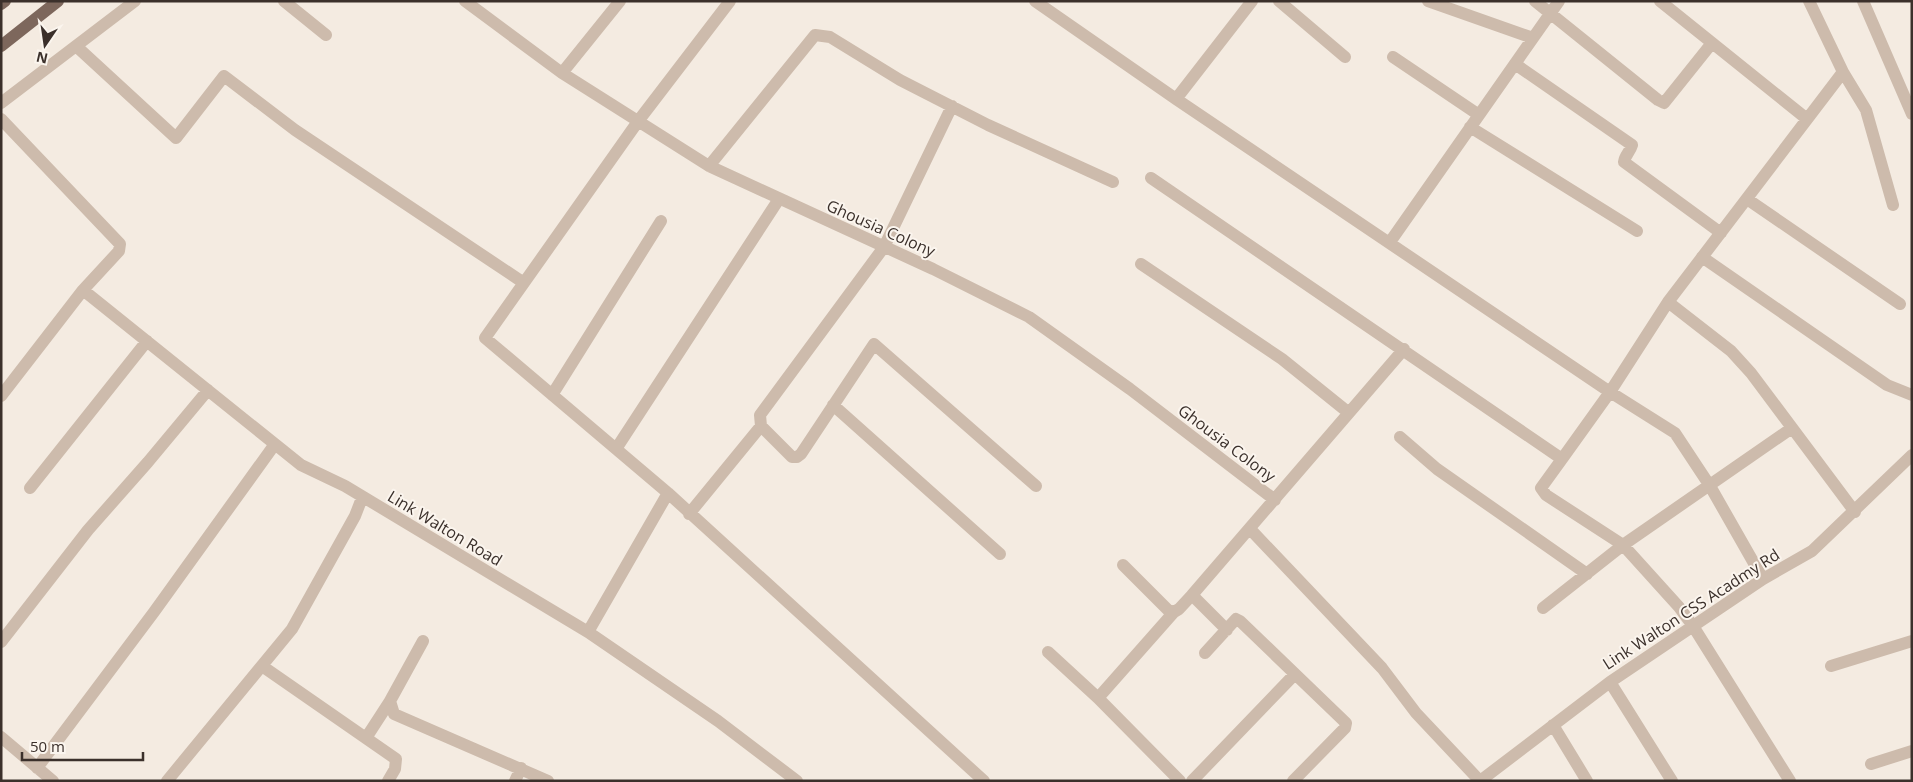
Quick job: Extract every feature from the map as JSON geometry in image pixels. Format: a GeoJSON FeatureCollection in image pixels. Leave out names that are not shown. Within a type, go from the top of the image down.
{"type":"FeatureCollection","features":[{"type":"Feature","properties":{"kind":"main road"},"geometry":{"type":"LineString","coordinates":[[1,4],[5,1]]}},
{"type":"Feature","properties":{"kind":"main road"},"geometry":{"type":"LineString","coordinates":[[1,46],[58,1]]}},
{"type":"Feature","properties":{"kind":"street"},"geometry":{"type":"LineString","coordinates":[[1,102],[136,1]]}},
{"type":"Feature","properties":{"kind":"street"},"geometry":{"type":"LineString","coordinates":[[284,1],[326,35]]}},
{"type":"Feature","properties":{"kind":"street","name":"Ghousia Colony"},"geometry":{"type":"LineString","coordinates":[[465,1],[562,73],[709,166],[1029,317],[1130,389],[1274,500]]}},
{"type":"Feature","properties":{"kind":"street"},"geometry":{"type":"LineString","coordinates":[[562,73],[620,1]]}},
{"type":"Feature","properties":{"kind":"street"},"geometry":{"type":"LineString","coordinates":[[730,1],[639,120],[485,338],[668,493],[984,781]]}},
{"type":"Feature","properties":{"kind":"street"},"geometry":{"type":"LineString","coordinates":[[1035,1],[1610,392],[1675,433],[1710,486],[1763,579]]}},
{"type":"Feature","properties":{"kind":"street"},"geometry":{"type":"LineString","coordinates":[[1176,98],[1252,1]]}},
{"type":"Feature","properties":{"kind":"street"},"geometry":{"type":"LineString","coordinates":[[1279,1],[1345,56]]}},
{"type":"Feature","properties":{"kind":"street"},"geometry":{"type":"LineString","coordinates":[[1428,1],[1533,38]]}},
{"type":"Feature","properties":{"kind":"street"},"geometry":{"type":"LineString","coordinates":[[1535,1],[1664,103],[1712,43]]}},
{"type":"Feature","properties":{"kind":"street"},"geometry":{"type":"LineString","coordinates":[[1390,242],[1559,1]]}},
{"type":"Feature","properties":{"kind":"street"},"geometry":{"type":"LineString","coordinates":[[1660,1],[1807,120]]}},
{"type":"Feature","properties":{"kind":"street"},"geometry":{"type":"LineString","coordinates":[[1809,1],[1843,72],[1866,110],[1893,205]]}},
{"type":"Feature","properties":{"kind":"street"},"geometry":{"type":"LineString","coordinates":[[1863,1],[1912,114]]}},
{"type":"Feature","properties":{"kind":"street"},"geometry":{"type":"LineString","coordinates":[[709,166],[815,35],[830,37],[900,80],[988,125],[1113,182]]}},
{"type":"Feature","properties":{"kind":"street"},"geometry":{"type":"LineString","coordinates":[[76,46],[176,138],[224,76],[295,130],[524,283]]}},
{"type":"Feature","properties":{"kind":"street"},"geometry":{"type":"LineString","coordinates":[[1394,57],[1479,115]]}},
{"type":"Feature","properties":{"kind":"street"},"geometry":{"type":"LineString","coordinates":[[1515,64],[1632,145],[1631,150],[1624,157],[1624,162],[1721,233]]}},
{"type":"Feature","properties":{"kind":"street"},"geometry":{"type":"LineString","coordinates":[[1790,781],[1693,626],[1679,607],[1623,545],[1546,495],[1541,488],[1610,392],[1668,302],[1843,72]]}},
{"type":"Feature","properties":{"kind":"street"},"geometry":{"type":"LineString","coordinates":[[952,106],[884,247],[760,415],[761,426],[792,457],[797,457],[801,454],[874,344],[1036,486]]}},
{"type":"Feature","properties":{"kind":"street"},"geometry":{"type":"LineString","coordinates":[[1,119],[120,244],[120,250],[84,290],[1,396]]}},
{"type":"Feature","properties":{"kind":"street"},"geometry":{"type":"LineString","coordinates":[[1470,127],[1637,232]]}},
{"type":"Feature","properties":{"kind":"street"},"geometry":{"type":"LineString","coordinates":[[1151,178],[1404,349],[1562,459]]}},
{"type":"Feature","properties":{"kind":"street"},"geometry":{"type":"LineString","coordinates":[[616,449],[779,199]]}},
{"type":"Feature","properties":{"kind":"street"},"geometry":{"type":"LineString","coordinates":[[1747,199],[1900,304]]}},
{"type":"Feature","properties":{"kind":"street"},"geometry":{"type":"LineString","coordinates":[[552,395],[661,221]]}},
{"type":"Feature","properties":{"kind":"street"},"geometry":{"type":"LineString","coordinates":[[1702,257],[1887,385],[1912,395]]}},
{"type":"Feature","properties":{"kind":"street"},"geometry":{"type":"LineString","coordinates":[[1141,264],[1282,359],[1349,413]]}},
{"type":"Feature","properties":{"kind":"street"},"geometry":{"type":"LineString","coordinates":[[84,290],[302,465],[345,486],[362,498]]}},
{"type":"Feature","properties":{"kind":"street"},"geometry":{"type":"LineString","coordinates":[[1668,302],[1731,351],[1751,373],[1854,512]]}},
{"type":"Feature","properties":{"kind":"street"},"geometry":{"type":"LineString","coordinates":[[30,488],[147,341]]}},
{"type":"Feature","properties":{"kind":"street"},"geometry":{"type":"LineString","coordinates":[[1098,698],[1174,612],[1192,596],[1404,349]]}},
{"type":"Feature","properties":{"kind":"street"},"geometry":{"type":"LineString","coordinates":[[1,642],[88,530],[208,390]]}},
{"type":"Feature","properties":{"kind":"street"},"geometry":{"type":"LineString","coordinates":[[833,405],[1000,554]]}},
{"type":"Feature","properties":{"kind":"street"},"geometry":{"type":"LineString","coordinates":[[689,514],[761,426]]}},
{"type":"Feature","properties":{"kind":"street"},"geometry":{"type":"LineString","coordinates":[[1543,608],[1623,545],[1792,428]]}},
{"type":"Feature","properties":{"kind":"street"},"geometry":{"type":"LineString","coordinates":[[1400,438],[1437,469],[1586,574]]}},
{"type":"Feature","properties":{"kind":"street"},"geometry":{"type":"LineString","coordinates":[[1,737],[42,776],[154,612],[275,444]]}},
{"type":"Feature","properties":{"kind":"street","name":"Link Walton CSS Acadmy Rd"},"geometry":{"type":"LineString","coordinates":[[1480,781],[1610,682],[1763,579],[1812,551],[1912,455]]}},
{"type":"Feature","properties":{"kind":"street"},"geometry":{"type":"LineString","coordinates":[[588,632],[668,493]]}},
{"type":"Feature","properties":{"kind":"street","name":"Link Walton Road"},"geometry":{"type":"LineString","coordinates":[[167,781],[292,629],[355,516],[362,498],[588,632],[718,721],[797,781]]}},
{"type":"Feature","properties":{"kind":"street"},"geometry":{"type":"LineString","coordinates":[[1250,529],[1382,668],[1416,713],[1480,781]]}},
{"type":"Feature","properties":{"kind":"street"},"geometry":{"type":"LineString","coordinates":[[1123,565],[1168,610],[1174,612]]}},
{"type":"Feature","properties":{"kind":"street"},"geometry":{"type":"LineString","coordinates":[[1192,596],[1227,630]]}},
{"type":"Feature","properties":{"kind":"street"},"geometry":{"type":"LineString","coordinates":[[1205,653],[1236,619],[1346,723],[1345,728],[1293,781]]}},
{"type":"Feature","properties":{"kind":"street"},"geometry":{"type":"LineString","coordinates":[[366,738],[390,701],[423,640]]}},
{"type":"Feature","properties":{"kind":"street"},"geometry":{"type":"LineString","coordinates":[[1831,666],[1912,641]]}},
{"type":"Feature","properties":{"kind":"street"},"geometry":{"type":"LineString","coordinates":[[1048,652],[1098,698],[1180,781]]}},
{"type":"Feature","properties":{"kind":"street"},"geometry":{"type":"LineString","coordinates":[[262,666],[396,759],[395,769],[388,781]]}},
{"type":"Feature","properties":{"kind":"street"},"geometry":{"type":"LineString","coordinates":[[1192,781],[1295,674]]}},
{"type":"Feature","properties":{"kind":"street"},"geometry":{"type":"LineString","coordinates":[[1610,682],[1672,781]]}},
{"type":"Feature","properties":{"kind":"street"},"geometry":{"type":"LineString","coordinates":[[390,701],[394,714],[548,781]]}},
{"type":"Feature","properties":{"kind":"street"},"geometry":{"type":"LineString","coordinates":[[1553,725],[1587,781]]}},
{"type":"Feature","properties":{"kind":"street"},"geometry":{"type":"LineString","coordinates":[[1870,764],[1912,751]]}},
{"type":"Feature","properties":{"kind":"street"},"geometry":{"type":"LineString","coordinates":[[515,781],[521,768]]}}]}
